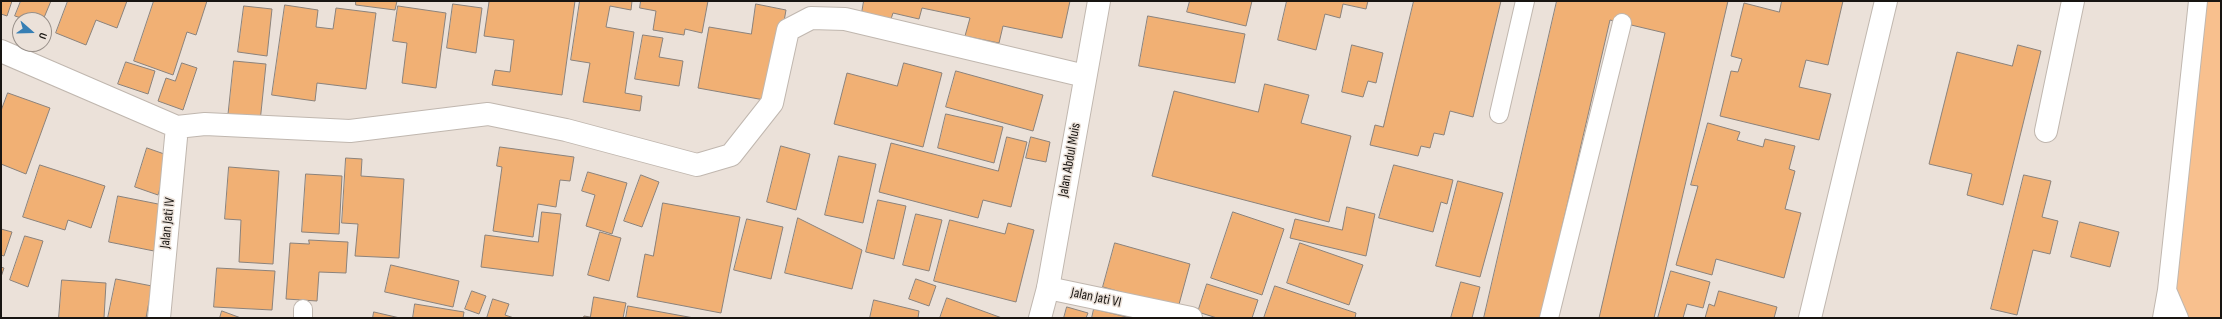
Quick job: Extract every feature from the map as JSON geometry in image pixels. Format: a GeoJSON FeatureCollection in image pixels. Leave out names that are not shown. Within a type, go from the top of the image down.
{"type":"FeatureCollection","features":[{"type":"Feature","properties":{"kind":"street","name":"Jalan Abdul Muis"},"geometry":{"type":"LineString","coordinates":[[1040,318],[1048,288],[1099,1]]}},
{"type":"Feature","properties":{"kind":"street"},"geometry":{"type":"LineString","coordinates":[[1810,318],[1886,1]]}},
{"type":"Feature","properties":{"kind":"street"},"geometry":{"type":"LineString","coordinates":[[2046,131],[2073,1]]}},
{"type":"Feature","properties":{"kind":"street"},"geometry":{"type":"LineString","coordinates":[[1,51],[177,127],[205,124],[350,131],[488,114],[566,130],[697,165],[731,155],[772,103],[788,30],[811,18],[845,19],[1085,76]]}},
{"type":"Feature","properties":{"kind":"street","name":"Jalan Jati IV"},"geometry":{"type":"LineString","coordinates":[[159,318],[177,127]]}},
{"type":"Feature","properties":{"kind":"street","name":"Jalan Jati VI"},"geometry":{"type":"LineString","coordinates":[[1048,288],[1191,318]]}},
{"type":"Feature","properties":{"kind":"lane"},"geometry":{"type":"LineString","coordinates":[[1499,114],[1525,1]]}},
{"type":"Feature","properties":{"kind":"lane"},"geometry":{"type":"LineString","coordinates":[[2162,318],[2167,290],[2198,1]]}},
{"type":"Feature","properties":{"kind":"lane"},"geometry":{"type":"LineString","coordinates":[[1550,318],[1622,23]]}},
{"type":"Feature","properties":{"kind":"lane"},"geometry":{"type":"LineString","coordinates":[[2167,290],[2179,318]]}},
{"type":"Feature","properties":{"kind":"shaded area"},"geometry":{"type":"Polygon","coordinates":[[[2202,1],[2221,1],[2221,318],[2173,318],[2202,1]]]}},
{"type":"Feature","properties":{"kind":"building"},"geometry":{"type":"Polygon","coordinates":[[[1,1],[12,1],[7,16],[1,14],[1,1]]]}},
{"type":"Feature","properties":{"kind":"building"},"geometry":{"type":"Polygon","coordinates":[[[21,1],[51,1],[46,12],[17,12],[21,1]]]}},
{"type":"Feature","properties":{"kind":"building"},"geometry":{"type":"Polygon","coordinates":[[[68,1],[127,1],[117,28],[96,20],[86,45],[56,33],[68,1]]]}},
{"type":"Feature","properties":{"kind":"building"},"geometry":{"type":"Polygon","coordinates":[[[154,1],[207,1],[196,35],[187,32],[173,75],[134,61],[154,1]]]}},
{"type":"Feature","properties":{"kind":"building"},"geometry":{"type":"Polygon","coordinates":[[[356,1],[397,1],[395,10],[356,5],[356,1]]]}},
{"type":"Feature","properties":{"kind":"building"},"geometry":{"type":"Polygon","coordinates":[[[481,1],[575,1],[562,95],[492,85],[495,70],[510,72],[514,40],[484,36],[489,2],[481,1]]]}},
{"type":"Feature","properties":{"kind":"building"},"geometry":{"type":"Polygon","coordinates":[[[580,1],[632,1],[631,10],[610,6],[606,27],[634,32],[625,93],[642,96],[640,111],[583,102],[590,63],[571,60],[580,1]]]}},
{"type":"Feature","properties":{"kind":"building"},"geometry":{"type":"Polygon","coordinates":[[[641,1],[708,1],[702,33],[685,29],[684,35],[653,30],[656,11],[640,8],[641,1]]]}},
{"type":"Feature","properties":{"kind":"building"},"geometry":{"type":"Polygon","coordinates":[[[864,1],[1070,1],[1062,38],[1003,26],[999,43],[965,36],[970,18],[922,8],[919,19],[893,13],[891,19],[862,13],[864,1]]]}},
{"type":"Feature","properties":{"kind":"building"},"geometry":{"type":"Polygon","coordinates":[[[1190,1],[1252,1],[1246,26],[1187,12],[1190,1]]]}},
{"type":"Feature","properties":{"kind":"building"},"geometry":{"type":"Polygon","coordinates":[[[1287,1],[1368,1],[1366,9],[1343,4],[1340,18],[1325,14],[1316,50],[1278,40],[1287,1]]]}},
{"type":"Feature","properties":{"kind":"building"},"geometry":{"type":"Polygon","coordinates":[[[1414,1],[1501,1],[1473,117],[1450,111],[1444,135],[1434,133],[1430,148],[1421,146],[1418,156],[1370,145],[1375,125],[1383,127],[1414,1]]]}},
{"type":"Feature","properties":{"kind":"building"},"geometry":{"type":"Polygon","coordinates":[[[1557,1],[1728,1],[1654,318],[1599,318],[1665,33],[1610,20],[1541,318],[1484,318],[1557,1]]]}},
{"type":"Feature","properties":{"kind":"building"},"geometry":{"type":"Polygon","coordinates":[[[1782,1],[1843,1],[1828,65],[1806,60],[1799,87],[1831,94],[1819,140],[1720,116],[1731,71],[1738,72],[1742,59],[1731,56],[1744,3],[1779,12],[1782,1]]]}},
{"type":"Feature","properties":{"kind":"building"},"geometry":{"type":"Polygon","coordinates":[[[453,4],[482,8],[476,53],[447,48],[453,4]]]}},
{"type":"Feature","properties":{"kind":"building"},"geometry":{"type":"Polygon","coordinates":[[[756,4],[786,10],[770,101],[698,88],[709,27],[751,34],[756,4]]]}},
{"type":"Feature","properties":{"kind":"building"},"geometry":{"type":"Polygon","coordinates":[[[285,5],[318,10],[316,27],[333,29],[336,8],[376,13],[366,89],[317,83],[315,101],[272,95],[285,5]]]}},
{"type":"Feature","properties":{"kind":"building"},"geometry":{"type":"Polygon","coordinates":[[[244,6],[272,9],[267,56],[238,52],[244,6]]]}},
{"type":"Feature","properties":{"kind":"building"},"geometry":{"type":"Polygon","coordinates":[[[398,6],[446,13],[436,88],[402,83],[407,43],[393,41],[398,6]]]}},
{"type":"Feature","properties":{"kind":"building"},"geometry":{"type":"Polygon","coordinates":[[[1148,16],[1245,34],[1235,83],[1139,66],[1148,16]]]}},
{"type":"Feature","properties":{"kind":"building"},"geometry":{"type":"Polygon","coordinates":[[[643,35],[663,38],[659,57],[683,61],[679,86],[635,79],[643,35]]]}},
{"type":"Feature","properties":{"kind":"building"},"geometry":{"type":"Polygon","coordinates":[[[1352,45],[1383,53],[1376,83],[1368,81],[1363,97],[1342,92],[1352,45]]]}},
{"type":"Feature","properties":{"kind":"building"},"geometry":{"type":"Polygon","coordinates":[[[2018,45],[2041,51],[2003,205],[1967,195],[1972,174],[1929,164],[1957,52],[2012,66],[2018,45]]]}},
{"type":"Feature","properties":{"kind":"building"},"geometry":{"type":"Polygon","coordinates":[[[234,61],[266,64],[260,122],[228,118],[234,61]]]}},
{"type":"Feature","properties":{"kind":"building"},"geometry":{"type":"Polygon","coordinates":[[[126,62],[155,71],[148,94],[118,84],[126,62]]]}},
{"type":"Feature","properties":{"kind":"building"},"geometry":{"type":"Polygon","coordinates":[[[182,63],[197,68],[183,110],[158,101],[166,78],[175,81],[182,63]]]}},
{"type":"Feature","properties":{"kind":"building"},"geometry":{"type":"Polygon","coordinates":[[[904,63],[942,73],[923,147],[834,124],[847,73],[897,86],[904,63]]]}},
{"type":"Feature","properties":{"kind":"building"},"geometry":{"type":"Polygon","coordinates":[[[956,71],[1043,95],[1033,131],[946,107],[956,71]]]}},
{"type":"Feature","properties":{"kind":"building"},"geometry":{"type":"Polygon","coordinates":[[[1265,84],[1309,95],[1301,123],[1351,136],[1329,222],[1152,176],[1174,91],[1258,112],[1265,84]]]}},
{"type":"Feature","properties":{"kind":"building"},"geometry":{"type":"Polygon","coordinates":[[[8,93],[50,108],[26,174],[1,164],[1,111],[8,93]]]}},
{"type":"Feature","properties":{"kind":"building"},"geometry":{"type":"Polygon","coordinates":[[[946,114],[1003,127],[994,163],[938,148],[946,114]]]}},
{"type":"Feature","properties":{"kind":"building"},"geometry":{"type":"Polygon","coordinates":[[[1708,123],[1740,132],[1737,140],[1763,147],[1765,139],[1795,146],[1789,169],[1795,171],[1785,209],[1801,213],[1784,278],[1716,259],[1712,275],[1676,265],[1698,186],[1691,185],[1708,123]]]}},
{"type":"Feature","properties":{"kind":"building"},"geometry":{"type":"Polygon","coordinates":[[[1007,137],[1027,142],[1011,207],[983,200],[978,218],[879,192],[891,143],[998,171],[1007,137]]]}},
{"type":"Feature","properties":{"kind":"building"},"geometry":{"type":"Polygon","coordinates":[[[1031,137],[1050,142],[1046,162],[1026,158],[1031,137]]]}},
{"type":"Feature","properties":{"kind":"building"},"geometry":{"type":"Polygon","coordinates":[[[781,146],[810,154],[796,210],[767,202],[781,146]]]}},
{"type":"Feature","properties":{"kind":"building"},"geometry":{"type":"Polygon","coordinates":[[[500,147],[574,157],[570,181],[560,180],[556,207],[538,204],[533,237],[493,231],[502,167],[497,166],[500,147]]]}},
{"type":"Feature","properties":{"kind":"building"},"geometry":{"type":"Polygon","coordinates":[[[147,148],[170,156],[158,195],[135,187],[147,148]]]}},
{"type":"Feature","properties":{"kind":"building"},"geometry":{"type":"Polygon","coordinates":[[[839,156],[876,164],[863,223],[825,215],[839,156]]]}},
{"type":"Feature","properties":{"kind":"building"},"geometry":{"type":"Polygon","coordinates":[[[346,158],[362,159],[361,176],[404,179],[399,258],[355,256],[358,224],[342,223],[346,158]]]}},
{"type":"Feature","properties":{"kind":"building"},"geometry":{"type":"Polygon","coordinates":[[[40,165],[105,186],[91,228],[68,220],[65,230],[23,217],[40,165]]]}},
{"type":"Feature","properties":{"kind":"building"},"geometry":{"type":"Polygon","coordinates":[[[1394,165],[1453,180],[1447,204],[1441,202],[1433,232],[1379,218],[1394,165]]]}},
{"type":"Feature","properties":{"kind":"building"},"geometry":{"type":"Polygon","coordinates":[[[229,167],[279,171],[273,264],[239,262],[241,220],[225,219],[229,167]]]}},
{"type":"Feature","properties":{"kind":"building"},"geometry":{"type":"Polygon","coordinates":[[[588,172],[627,183],[612,234],[586,226],[595,195],[582,191],[588,172]]]}},
{"type":"Feature","properties":{"kind":"building"},"geometry":{"type":"Polygon","coordinates":[[[306,174],[342,176],[339,234],[302,232],[306,174]]]}},
{"type":"Feature","properties":{"kind":"building"},"geometry":{"type":"Polygon","coordinates":[[[641,175],[659,182],[642,227],[624,221],[641,175]]]}},
{"type":"Feature","properties":{"kind":"building"},"geometry":{"type":"Polygon","coordinates":[[[2024,175],[2051,181],[2042,217],[2058,221],[2050,254],[2033,250],[2017,315],[1991,309],[2024,175]]]}},
{"type":"Feature","properties":{"kind":"building"},"geometry":{"type":"Polygon","coordinates":[[[1458,181],[1503,193],[1480,277],[1436,266],[1458,181]]]}},
{"type":"Feature","properties":{"kind":"building"},"geometry":{"type":"Polygon","coordinates":[[[118,196],[163,205],[154,251],[109,242],[118,196]]]}},
{"type":"Feature","properties":{"kind":"building"},"geometry":{"type":"Polygon","coordinates":[[[878,200],[906,206],[894,259],[866,252],[878,200]]]}},
{"type":"Feature","properties":{"kind":"building"},"geometry":{"type":"Polygon","coordinates":[[[663,203],[740,217],[721,313],[637,297],[645,254],[653,256],[663,203]]]}},
{"type":"Feature","properties":{"kind":"building"},"geometry":{"type":"Polygon","coordinates":[[[1347,207],[1375,214],[1366,256],[1290,238],[1295,219],[1342,230],[1347,207]]]}},
{"type":"Feature","properties":{"kind":"building"},"geometry":{"type":"Polygon","coordinates":[[[542,212],[561,214],[553,276],[481,267],[485,235],[538,242],[542,212]]]}},
{"type":"Feature","properties":{"kind":"building"},"geometry":{"type":"Polygon","coordinates":[[[1233,212],[1284,229],[1262,295],[1211,278],[1233,212]]]}},
{"type":"Feature","properties":{"kind":"building"},"geometry":{"type":"Polygon","coordinates":[[[916,214],[942,220],[929,271],[903,265],[916,214]]]}},
{"type":"Feature","properties":{"kind":"building"},"geometry":{"type":"Polygon","coordinates":[[[798,218],[862,250],[852,289],[785,273],[798,218]]]}},
{"type":"Feature","properties":{"kind":"building"},"geometry":{"type":"Polygon","coordinates":[[[747,219],[783,227],[771,279],[734,270],[747,219]]]}},
{"type":"Feature","properties":{"kind":"building"},"geometry":{"type":"Polygon","coordinates":[[[950,220],[1005,234],[1008,223],[1034,230],[1016,302],[934,281],[950,220]]]}},
{"type":"Feature","properties":{"kind":"building"},"geometry":{"type":"Polygon","coordinates":[[[2080,222],[2119,232],[2110,267],[2071,257],[2080,222]]]}},
{"type":"Feature","properties":{"kind":"building"},"geometry":{"type":"Polygon","coordinates":[[[1,229],[12,232],[4,256],[1,255],[1,229]]]}},
{"type":"Feature","properties":{"kind":"building"},"geometry":{"type":"Polygon","coordinates":[[[600,232],[621,238],[609,281],[588,275],[600,232]]]}},
{"type":"Feature","properties":{"kind":"building"},"geometry":{"type":"Polygon","coordinates":[[[25,236],[43,241],[28,287],[10,280],[25,236]]]}},
{"type":"Feature","properties":{"kind":"building"},"geometry":{"type":"Polygon","coordinates":[[[309,240],[348,242],[346,273],[319,272],[317,301],[286,299],[290,243],[309,244],[309,240]]]}},
{"type":"Feature","properties":{"kind":"building"},"geometry":{"type":"Polygon","coordinates":[[[1115,243],[1190,264],[1178,308],[1103,287],[1115,243]]]}},
{"type":"Feature","properties":{"kind":"building"},"geometry":{"type":"Polygon","coordinates":[[[1300,243],[1363,265],[1349,305],[1287,283],[1300,243]]]}},
{"type":"Feature","properties":{"kind":"building"},"geometry":{"type":"Polygon","coordinates":[[[391,265],[459,281],[453,307],[385,292],[391,265]]]}},
{"type":"Feature","properties":{"kind":"building"},"geometry":{"type":"Polygon","coordinates":[[[1,267],[4,268],[1,277],[1,267]]]}},
{"type":"Feature","properties":{"kind":"building"},"geometry":{"type":"Polygon","coordinates":[[[217,268],[275,271],[272,310],[214,307],[217,268]]]}},
{"type":"Feature","properties":{"kind":"building"},"geometry":{"type":"Polygon","coordinates":[[[1671,271],[1710,282],[1703,308],[1687,304],[1683,318],[1658,318],[1671,271]]]}},
{"type":"Feature","properties":{"kind":"building"},"geometry":{"type":"Polygon","coordinates":[[[116,279],[152,286],[146,318],[108,318],[116,279]]]}},
{"type":"Feature","properties":{"kind":"building"},"geometry":{"type":"Polygon","coordinates":[[[916,279],[936,286],[929,306],[909,299],[916,279]]]}},
{"type":"Feature","properties":{"kind":"building"},"geometry":{"type":"Polygon","coordinates":[[[62,280],[106,283],[104,318],[59,318],[62,280]]]}},
{"type":"Feature","properties":{"kind":"building"},"geometry":{"type":"Polygon","coordinates":[[[1461,282],[1480,287],[1472,318],[1451,318],[1461,282]]]}},
{"type":"Feature","properties":{"kind":"building"},"geometry":{"type":"Polygon","coordinates":[[[1207,284],[1258,300],[1252,318],[1217,318],[1198,312],[1207,284]]]}},
{"type":"Feature","properties":{"kind":"building"},"geometry":{"type":"Polygon","coordinates":[[[1275,286],[1356,313],[1355,318],[1264,318],[1275,286]]]}},
{"type":"Feature","properties":{"kind":"building"},"geometry":{"type":"Polygon","coordinates":[[[472,291],[486,296],[479,314],[465,309],[472,291]]]}},
{"type":"Feature","properties":{"kind":"building"},"geometry":{"type":"Polygon","coordinates":[[[1719,291],[1777,307],[1774,318],[1705,318],[1709,304],[1714,306],[1719,291]]]}},
{"type":"Feature","properties":{"kind":"building"},"geometry":{"type":"Polygon","coordinates":[[[594,297],[626,303],[623,318],[583,318],[584,316],[590,317],[594,297]]]}},
{"type":"Feature","properties":{"kind":"building"},"geometry":{"type":"Polygon","coordinates":[[[947,298],[1002,318],[940,318],[947,298]]]}},
{"type":"Feature","properties":{"kind":"building"},"geometry":{"type":"Polygon","coordinates":[[[493,299],[509,304],[505,315],[514,318],[487,318],[493,299]]]}},
{"type":"Feature","properties":{"kind":"building"},"geometry":{"type":"Polygon","coordinates":[[[874,300],[919,311],[918,318],[870,318],[874,300]]]}},
{"type":"Feature","properties":{"kind":"building"},"geometry":{"type":"Polygon","coordinates":[[[415,304],[464,312],[463,318],[413,318],[415,304]]]}},
{"type":"Feature","properties":{"kind":"building"},"geometry":{"type":"Polygon","coordinates":[[[628,306],[694,318],[626,318],[628,306]]]}},
{"type":"Feature","properties":{"kind":"building"},"geometry":{"type":"Polygon","coordinates":[[[1067,307],[1088,313],[1086,318],[1064,318],[1067,307]]]}},
{"type":"Feature","properties":{"kind":"building"},"geometry":{"type":"Polygon","coordinates":[[[1094,309],[1131,318],[1092,318],[1094,309]]]}},
{"type":"Feature","properties":{"kind":"building"},"geometry":{"type":"Polygon","coordinates":[[[222,311],[241,318],[220,318],[222,311]]]}},
{"type":"Feature","properties":{"kind":"building"},"geometry":{"type":"Polygon","coordinates":[[[374,312],[400,318],[373,318],[374,312]]]}}]}
